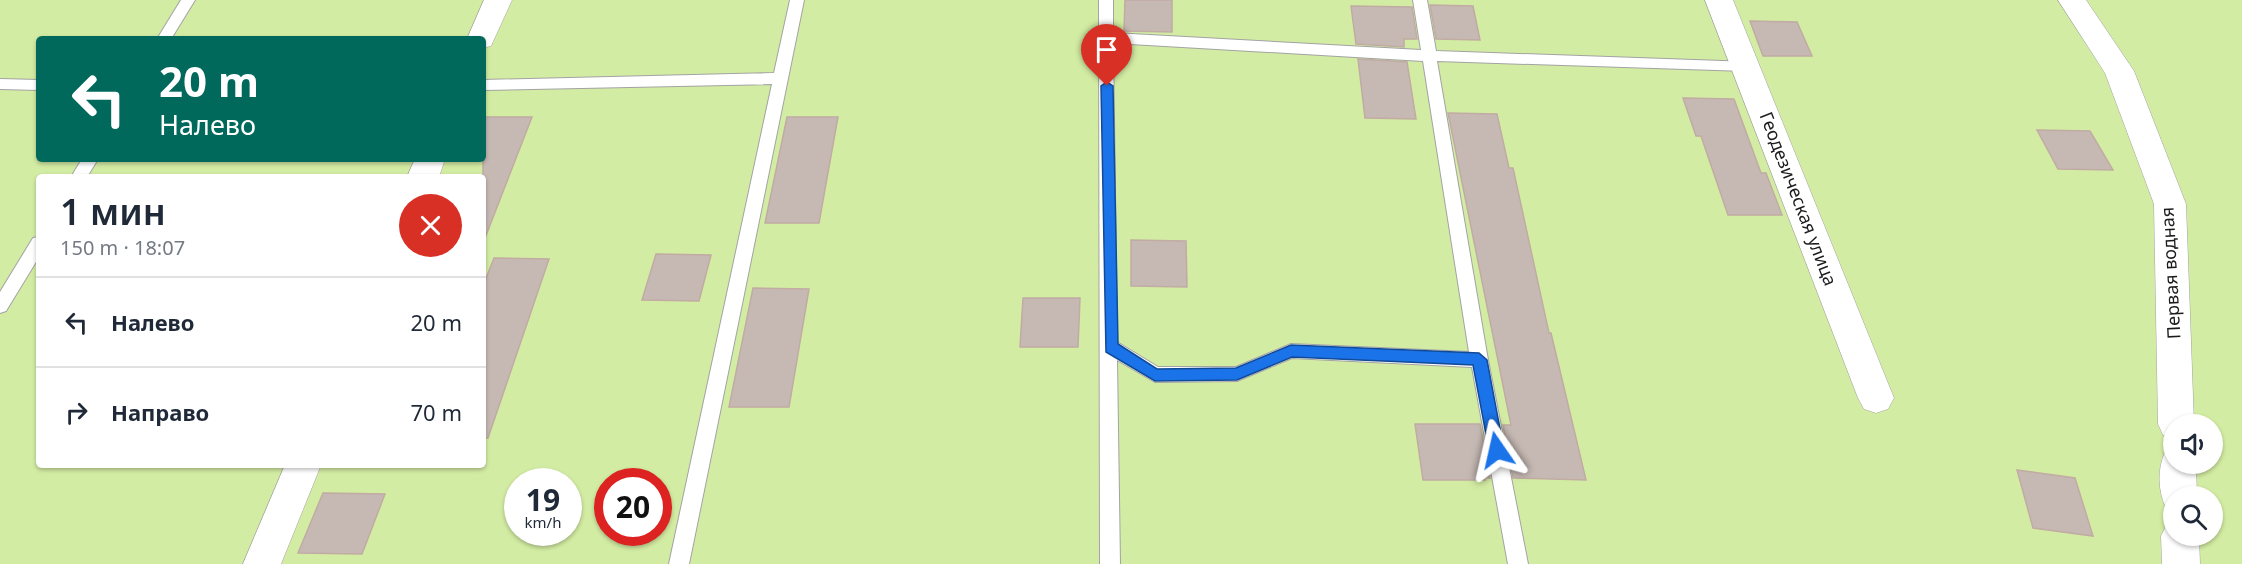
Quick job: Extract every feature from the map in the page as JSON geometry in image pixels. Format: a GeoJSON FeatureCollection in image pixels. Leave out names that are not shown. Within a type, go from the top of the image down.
{"type":"FeatureCollection","features":[{"type":"Feature","properties":{"kind":"street"},"geometry":{"type":"LineString","coordinates":[[482,36],[498,0]]}},
{"type":"Feature","properties":{"kind":"street","name":"Геодезическая улица"},"geometry":{"type":"LineString","coordinates":[[1719,0],[1876,398]]}},
{"type":"Feature","properties":{"kind":"street","name":"Первая водная"},"geometry":{"type":"LineString","coordinates":[[2072,0],[2119,71],[2170,204],[2176,414]]}},
{"type":"Feature","properties":{"kind":"street"},"geometry":{"type":"LineString","coordinates":[[262,564],[302,468]]}},
{"type":"Feature","properties":{"kind":"street"},"geometry":{"type":"LineString","coordinates":[[2180,546],[2181,564]]}},
{"type":"Feature","properties":{"kind":"lane"},"geometry":{"type":"LineString","coordinates":[[166,36],[188,0]]}},
{"type":"Feature","properties":{"kind":"lane"},"geometry":{"type":"LineString","coordinates":[[679,564],[797,0]]}},
{"type":"Feature","properties":{"kind":"lane"},"geometry":{"type":"LineString","coordinates":[[1106,0],[1111,347],[1110,564]]}},
{"type":"Feature","properties":{"kind":"lane"},"geometry":{"type":"LineString","coordinates":[[1420,0],[1479,360],[1518,564]]}},
{"type":"Feature","properties":{"kind":"lane"},"geometry":{"type":"LineString","coordinates":[[1106,39],[1431,56],[1746,66]]}},
{"type":"Feature","properties":{"kind":"lane"},"geometry":{"type":"LineString","coordinates":[[486,85],[781,78]]}},
{"type":"Feature","properties":{"kind":"lane"},"geometry":{"type":"LineString","coordinates":[[0,84],[36,85]]}},
{"type":"Feature","properties":{"kind":"lane"},"geometry":{"type":"LineString","coordinates":[[0,306],[36,248]]}},
{"type":"Feature","properties":{"kind":"lane"},"geometry":{"type":"LineString","coordinates":[[1111,347],[1155,375],[1237,374],[1291,351],[1479,360]]}},
{"type":"Feature","properties":{"kind":"green space"},"geometry":{"type":"Polygon","coordinates":[[[0,0],[2242,0],[2242,564],[0,564],[0,0]]]}},
{"type":"Feature","properties":{"kind":"building"},"geometry":{"type":"Polygon","coordinates":[[[1125,0],[1172,0],[1172,32],[1124,31],[1125,0]]]}},
{"type":"Feature","properties":{"kind":"building"},"geometry":{"type":"Polygon","coordinates":[[[1430,5],[1473,6],[1480,40],[1436,39],[1430,5]]]}},
{"type":"Feature","properties":{"kind":"building"},"geometry":{"type":"Polygon","coordinates":[[[1351,6],[1412,7],[1417,39],[1404,39],[1404,47],[1356,44],[1351,6]]]}},
{"type":"Feature","properties":{"kind":"building"},"geometry":{"type":"Polygon","coordinates":[[[1750,21],[1797,22],[1812,56],[1763,56],[1750,21]]]}},
{"type":"Feature","properties":{"kind":"building"},"geometry":{"type":"Polygon","coordinates":[[[1358,59],[1407,62],[1416,119],[1365,118],[1358,59]]]}},
{"type":"Feature","properties":{"kind":"building"},"geometry":{"type":"Polygon","coordinates":[[[1683,98],[1734,99],[1761,173],[1766,173],[1782,215],[1728,215],[1701,136],[1696,136],[1683,98]]]}},
{"type":"Feature","properties":{"kind":"building"},"geometry":{"type":"Polygon","coordinates":[[[1448,113],[1497,114],[1509,168],[1513,168],[1549,333],[1551,333],[1586,480],[1513,478],[1503,425],[1511,425],[1448,113]]]}},
{"type":"Feature","properties":{"kind":"building"},"geometry":{"type":"Polygon","coordinates":[[[486,117],[532,117],[486,235],[486,174],[483,174],[483,162],[486,162],[486,117]]]}},
{"type":"Feature","properties":{"kind":"building"},"geometry":{"type":"Polygon","coordinates":[[[787,117],[838,117],[819,223],[765,223],[787,117]]]}},
{"type":"Feature","properties":{"kind":"building"},"geometry":{"type":"Polygon","coordinates":[[[2037,130],[2090,131],[2113,170],[2058,169],[2037,130]]]}},
{"type":"Feature","properties":{"kind":"building"},"geometry":{"type":"Polygon","coordinates":[[[1131,240],[1186,241],[1187,287],[1131,286],[1131,240]]]}},
{"type":"Feature","properties":{"kind":"building"},"geometry":{"type":"Polygon","coordinates":[[[656,254],[711,255],[699,301],[642,300],[656,254]]]}},
{"type":"Feature","properties":{"kind":"building"},"geometry":{"type":"Polygon","coordinates":[[[494,258],[549,259],[488,438],[486,438],[486,278],[494,258]]]}},
{"type":"Feature","properties":{"kind":"building"},"geometry":{"type":"Polygon","coordinates":[[[753,288],[809,289],[789,407],[729,407],[753,288]]]}},
{"type":"Feature","properties":{"kind":"building"},"geometry":{"type":"Polygon","coordinates":[[[1023,298],[1080,298],[1078,347],[1020,347],[1023,298]]]}},
{"type":"Feature","properties":{"kind":"building"},"geometry":{"type":"Polygon","coordinates":[[[1415,424],[1480,424],[1490,478],[1485,478],[1485,480],[1423,480],[1415,424]]]}},
{"type":"Feature","properties":{"kind":"building"},"geometry":{"type":"Polygon","coordinates":[[[2017,470],[2075,478],[2093,536],[2033,528],[2017,470]]]}},
{"type":"Feature","properties":{"kind":"building"},"geometry":{"type":"Polygon","coordinates":[[[323,493],[385,494],[362,554],[298,553],[323,493]]]}},
{"type":"Feature","properties":{"kind":"route"},"geometry":{"type":"LineString","coordinates":[[1107,86],[1111,347],[1155,375],[1237,374],[1291,351],[1479,360],[1497,450]]}}]}
